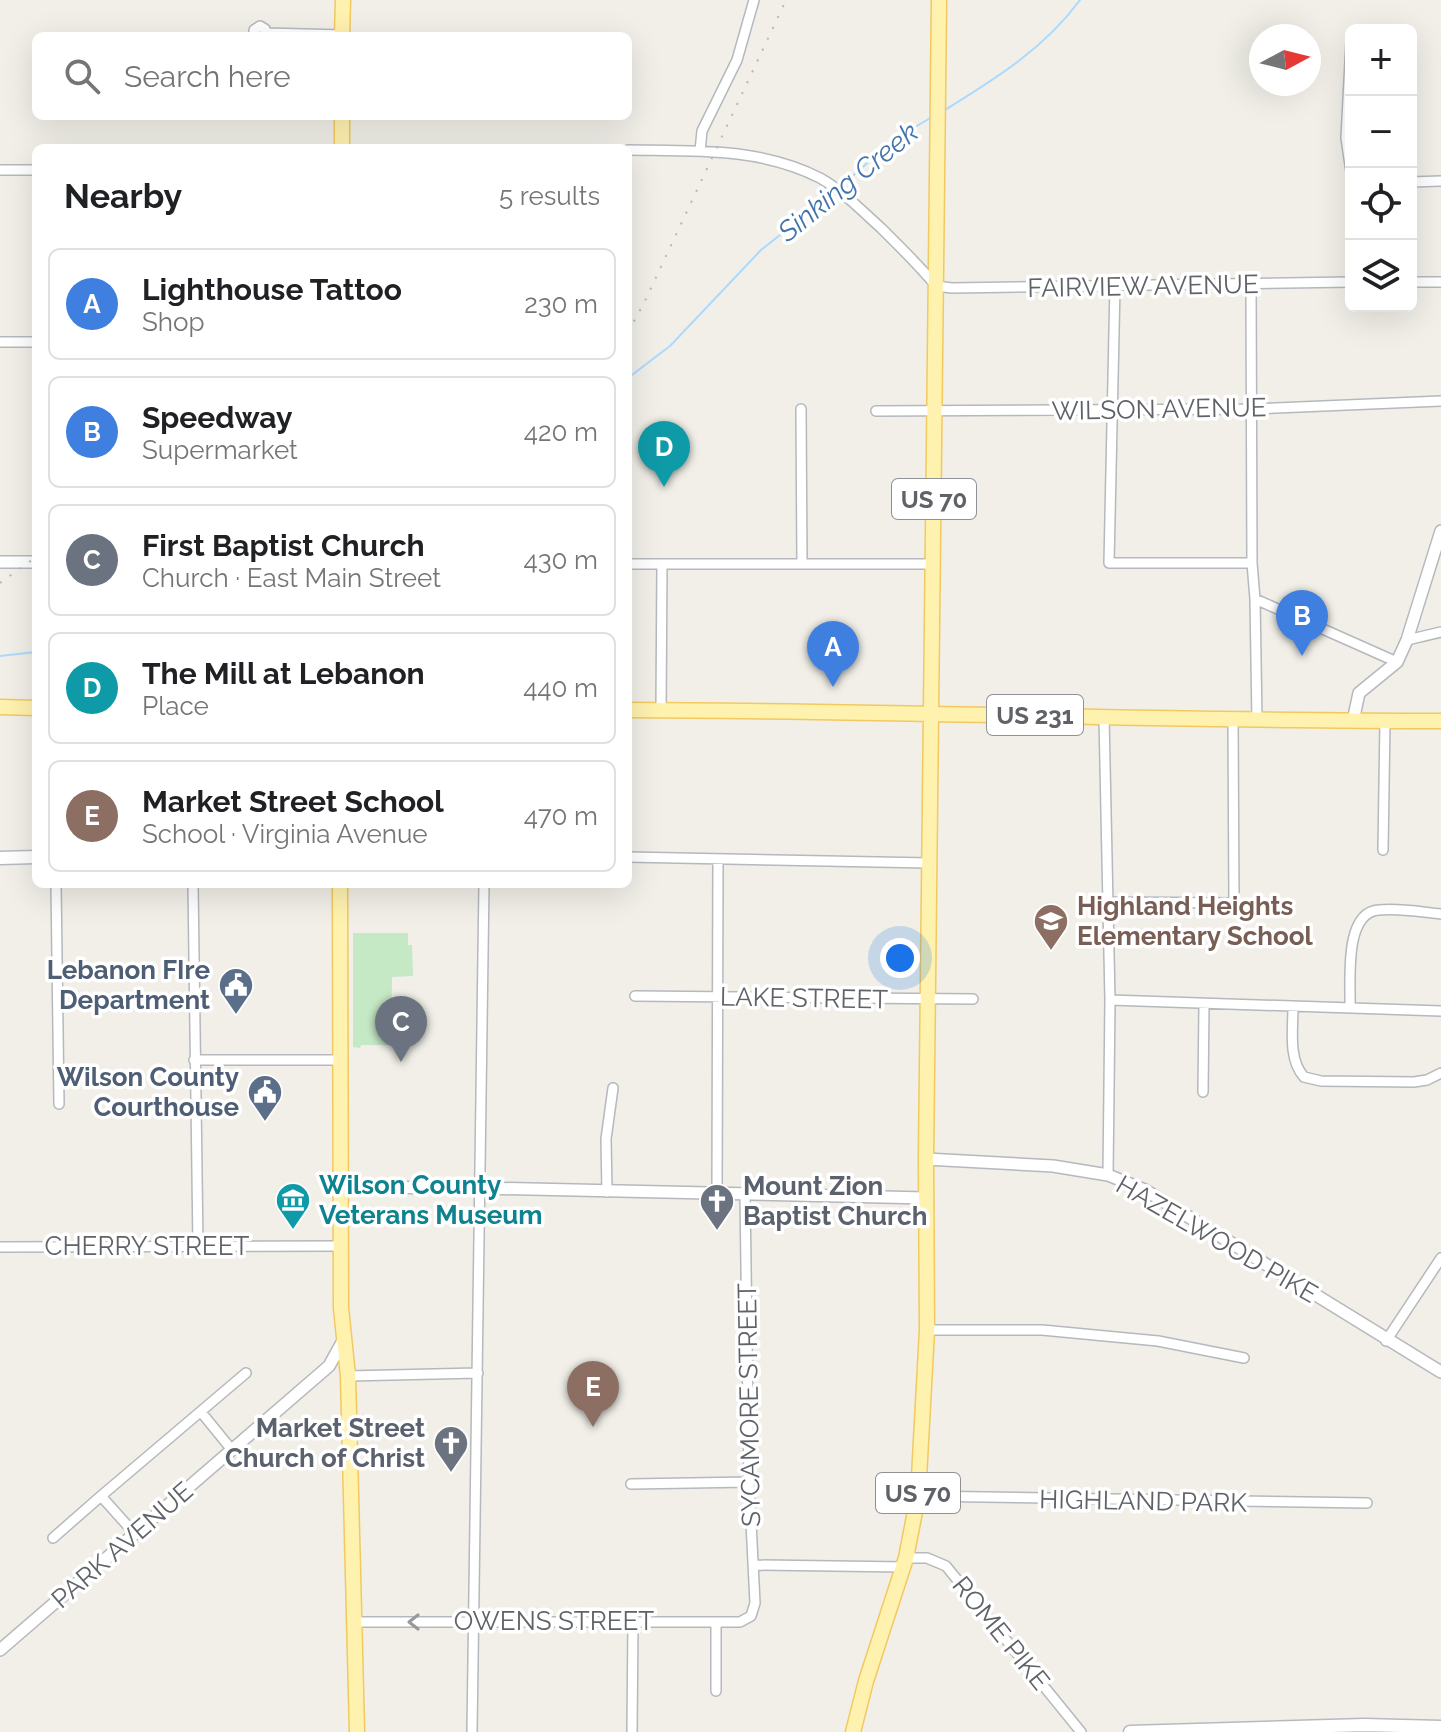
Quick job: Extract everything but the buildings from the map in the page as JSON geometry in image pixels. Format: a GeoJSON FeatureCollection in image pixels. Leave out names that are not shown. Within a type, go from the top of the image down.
{"type":"FeatureCollection","features":[{"type":"Feature","properties":{"kind":"main road"},"geometry":{"type":"LineString","coordinates":[[342,32],[343,0]]}},
{"type":"Feature","properties":{"kind":"main road","name":"US 70"},"geometry":{"type":"LineString","coordinates":[[853,1732],[866,1681],[905,1562],[918,1496],[927,1330],[926,1159],[939,0]]}},
{"type":"Feature","properties":{"kind":"main road"},"geometry":{"type":"LineString","coordinates":[[342,120],[342,144]]}},
{"type":"Feature","properties":{"kind":"main road"},"geometry":{"type":"LineString","coordinates":[[0,707],[32,708]]}},
{"type":"Feature","properties":{"kind":"main road","name":"US 231"},"geometry":{"type":"LineString","coordinates":[[632,710],[932,712],[1257,721],[1441,721]]}},
{"type":"Feature","properties":{"kind":"main road"},"geometry":{"type":"LineString","coordinates":[[0,858],[32,857]]}},
{"type":"Feature","properties":{"kind":"main road"},"geometry":{"type":"LineString","coordinates":[[340,888],[341,1246],[348,1376],[357,1732]]}},
{"type":"Feature","properties":{"kind":"main road"},"geometry":{"type":"LineString","coordinates":[[1130,1732],[1364,1725],[1441,1727]]}},
{"type":"Feature","properties":{"kind":"street"},"geometry":{"type":"LineString","coordinates":[[700,151],[702,131],[737,60],[754,0]]}},
{"type":"Feature","properties":{"kind":"street"},"geometry":{"type":"LineString","coordinates":[[1348,96],[1346,138],[1350,168]]}},
{"type":"Feature","properties":{"kind":"street"},"geometry":{"type":"LineString","coordinates":[[632,150],[700,151],[751,156],[805,172],[828,183],[845,196],[922,267],[936,286]]}},
{"type":"Feature","properties":{"kind":"street"},"geometry":{"type":"LineString","coordinates":[[0,170],[32,170]]}},
{"type":"Feature","properties":{"kind":"street"},"geometry":{"type":"LineString","coordinates":[[1417,182],[1441,181]]}},
{"type":"Feature","properties":{"kind":"street","name":"FAIRVIEW AVENUE"},"geometry":{"type":"LineString","coordinates":[[936,286],[1345,282]]}},
{"type":"Feature","properties":{"kind":"street"},"geometry":{"type":"LineString","coordinates":[[1417,282],[1441,282]]}},
{"type":"Feature","properties":{"kind":"street"},"geometry":{"type":"LineString","coordinates":[[1251,285],[1252,563],[1257,721]]}},
{"type":"Feature","properties":{"kind":"street"},"geometry":{"type":"LineString","coordinates":[[1115,286],[1109,563],[1252,563]]}},
{"type":"Feature","properties":{"kind":"street"},"geometry":{"type":"LineString","coordinates":[[0,342],[32,342]]}},
{"type":"Feature","properties":{"kind":"street","name":"WILSON AVENUE"},"geometry":{"type":"LineString","coordinates":[[876,411],[1252,409],[1441,401]]}},
{"type":"Feature","properties":{"kind":"street"},"geometry":{"type":"LineString","coordinates":[[801,409],[802,564]]}},
{"type":"Feature","properties":{"kind":"street"},"geometry":{"type":"LineString","coordinates":[[1353,721],[1359,693],[1397,662],[1407,640],[1441,531]]}},
{"type":"Feature","properties":{"kind":"street"},"geometry":{"type":"LineString","coordinates":[[0,562],[32,562]]}},
{"type":"Feature","properties":{"kind":"street"},"geometry":{"type":"LineString","coordinates":[[632,564],[933,564]]}},
{"type":"Feature","properties":{"kind":"street"},"geometry":{"type":"LineString","coordinates":[[661,710],[662,564]]}},
{"type":"Feature","properties":{"kind":"street"},"geometry":{"type":"LineString","coordinates":[[1255,599],[1397,662]]}},
{"type":"Feature","properties":{"kind":"street"},"geometry":{"type":"LineString","coordinates":[[1407,640],[1441,632]]}},
{"type":"Feature","properties":{"kind":"street"},"geometry":{"type":"LineString","coordinates":[[1104,717],[1110,1000],[1108,1175]]}},
{"type":"Feature","properties":{"kind":"street"},"geometry":{"type":"LineString","coordinates":[[1107,902],[1234,903],[1233,720]]}},
{"type":"Feature","properties":{"kind":"street"},"geometry":{"type":"LineString","coordinates":[[1383,850],[1385,721]]}},
{"type":"Feature","properties":{"kind":"street"},"geometry":{"type":"LineString","coordinates":[[632,857],[929,863]]}},
{"type":"Feature","properties":{"kind":"street"},"geometry":{"type":"LineString","coordinates":[[717,1193],[718,859]]}},
{"type":"Feature","properties":{"kind":"street"},"geometry":{"type":"LineString","coordinates":[[56,888],[59,1104]]}},
{"type":"Feature","properties":{"kind":"street"},"geometry":{"type":"LineString","coordinates":[[193,888],[198,1245]]}},
{"type":"Feature","properties":{"kind":"street"},"geometry":{"type":"LineString","coordinates":[[472,1732],[484,888]]}},
{"type":"Feature","properties":{"kind":"street"},"geometry":{"type":"LineString","coordinates":[[1350,1008],[1353,935],[1359,920],[1375,909],[1441,914]]}},
{"type":"Feature","properties":{"kind":"street","name":"LAKE STREET"},"geometry":{"type":"LineString","coordinates":[[635,996],[973,999]]}},
{"type":"Feature","properties":{"kind":"street"},"geometry":{"type":"LineString","coordinates":[[1110,1000],[1441,1011]]}},
{"type":"Feature","properties":{"kind":"street"},"geometry":{"type":"LineString","coordinates":[[1203,1092],[1204,1005]]}},
{"type":"Feature","properties":{"kind":"street"},"geometry":{"type":"LineString","coordinates":[[1293,1007],[1293,1053],[1304,1077],[1321,1081],[1414,1082],[1441,1073]]}},
{"type":"Feature","properties":{"kind":"street"},"geometry":{"type":"LineString","coordinates":[[194,1060],[340,1060]]}},
{"type":"Feature","properties":{"kind":"street"},"geometry":{"type":"LineString","coordinates":[[607,1192],[606,1139],[613,1088]]}},
{"type":"Feature","properties":{"kind":"street","name":"HAZELWOOD PIKE"},"geometry":{"type":"LineString","coordinates":[[926,1159],[1053,1166],[1108,1175],[1145,1190],[1386,1341],[1441,1372]]}},
{"type":"Feature","properties":{"kind":"street"},"geometry":{"type":"LineString","coordinates":[[341,1187],[926,1198]]}},
{"type":"Feature","properties":{"kind":"street","name":"SYCAMORE STREET"},"geometry":{"type":"LineString","coordinates":[[745,1194],[749,1482],[755,1603],[751,1616]]}},
{"type":"Feature","properties":{"kind":"street","name":"CHERRY STREET"},"geometry":{"type":"LineString","coordinates":[[0,1247],[341,1246]]}},
{"type":"Feature","properties":{"kind":"street"},"geometry":{"type":"LineString","coordinates":[[1386,1341],[1441,1258]]}},
{"type":"Feature","properties":{"kind":"street"},"geometry":{"type":"LineString","coordinates":[[927,1330],[1057,1332],[1158,1341],[1244,1358]]}},
{"type":"Feature","properties":{"kind":"street","name":"PARK AVENUE"},"geometry":{"type":"LineString","coordinates":[[0,1650],[329,1366],[344,1339]]}},
{"type":"Feature","properties":{"kind":"street"},"geometry":{"type":"LineString","coordinates":[[53,1538],[246,1373]]}},
{"type":"Feature","properties":{"kind":"street"},"geometry":{"type":"LineString","coordinates":[[348,1376],[478,1373]]}},
{"type":"Feature","properties":{"kind":"street"},"geometry":{"type":"LineString","coordinates":[[201,1412],[232,1450]]}},
{"type":"Feature","properties":{"kind":"street"},"geometry":{"type":"LineString","coordinates":[[631,1484],[749,1482]]}},
{"type":"Feature","properties":{"kind":"street"},"geometry":{"type":"LineString","coordinates":[[101,1496],[135,1534]]}},
{"type":"Feature","properties":{"kind":"street","name":"HIGHLAND PARK"},"geometry":{"type":"LineString","coordinates":[[918,1496],[1367,1503]]}},
{"type":"Feature","properties":{"kind":"street","name":"ROME PIKE"},"geometry":{"type":"LineString","coordinates":[[753,1565],[905,1562],[927,1558],[946,1566],[1081,1732]]}},
{"type":"Feature","properties":{"kind":"street","name":"OWENS STREET"},"geometry":{"type":"LineString","coordinates":[[355,1622],[740,1622],[751,1616]]}},
{"type":"Feature","properties":{"kind":"street"},"geometry":{"type":"LineString","coordinates":[[632,1732],[633,1621]]}},
{"type":"Feature","properties":{"kind":"street"},"geometry":{"type":"LineString","coordinates":[[716,1622],[716,1691]]}},
{"type":"Feature","properties":{"kind":"green space"},"geometry":{"type":"Polygon","coordinates":[[[353,933],[408,933],[408,945],[412,945],[413,976],[392,977],[391,1045],[353,1047],[353,933]]]}},
{"type":"Feature","properties":{"kind":"waterway","name":"Sinking Creek"},"geometry":{"type":"LineString","coordinates":[[945,110],[1035,48],[1080,0]]}},
{"type":"Feature","properties":{"kind":"waterway","name":"Sinking Creek"},"geometry":{"type":"LineString","coordinates":[[839,188],[893,140],[932,117]]}},
{"type":"Feature","properties":{"kind":"waterway","name":"Sinking Creek"},"geometry":{"type":"LineString","coordinates":[[632,375],[670,346],[761,250],[834,192]]}},
{"type":"Feature","properties":{"kind":"waterway","name":"Sinking Creek"},"geometry":{"type":"LineString","coordinates":[[0,656],[32,652]]}},
{"type":"Feature","properties":{"kind":"railway"},"geometry":{"type":"LineString","coordinates":[[632,325],[786,0]]}},
{"type":"Feature","properties":{"kind":"railway"},"geometry":{"type":"LineString","coordinates":[[0,583],[32,560]]}},
{"type":"Feature","properties":{"kind":"place","name":"The Mill at Lebanon"},"geometry":{"type":"Point","coordinates":[664,487]}},
{"type":"Feature","properties":{"kind":"place","name":"Speedway"},"geometry":{"type":"Point","coordinates":[1302,656]}},
{"type":"Feature","properties":{"kind":"place","name":"Lighthouse Tattoo"},"geometry":{"type":"Point","coordinates":[833,687]}},
{"type":"Feature","properties":{"kind":"place","name":"Highland Heights Elementary School"},"geometry":{"type":"Point","coordinates":[1051,952]}},
{"type":"Feature","properties":{"kind":"place","name":"Lebanon FIre Department"},"geometry":{"type":"Point","coordinates":[236,1016]}},
{"type":"Feature","properties":{"kind":"place","name":"First Baptist Church"},"geometry":{"type":"Point","coordinates":[401,1062]}},
{"type":"Feature","properties":{"kind":"place","name":"Wilson County Courthouse"},"geometry":{"type":"Point","coordinates":[265,1123]}},
{"type":"Feature","properties":{"kind":"place","name":"Wilson County Veterans Museum"},"geometry":{"type":"Point","coordinates":[293,1231]}},
{"type":"Feature","properties":{"kind":"place","name":"Mount Zion Baptist Church"},"geometry":{"type":"Point","coordinates":[717,1232]}},
{"type":"Feature","properties":{"kind":"place","name":"Market Street School"},"geometry":{"type":"Point","coordinates":[593,1427]}},
{"type":"Feature","properties":{"kind":"place","name":"Market Street Church of Christ"},"geometry":{"type":"Point","coordinates":[451,1474]}}]}
